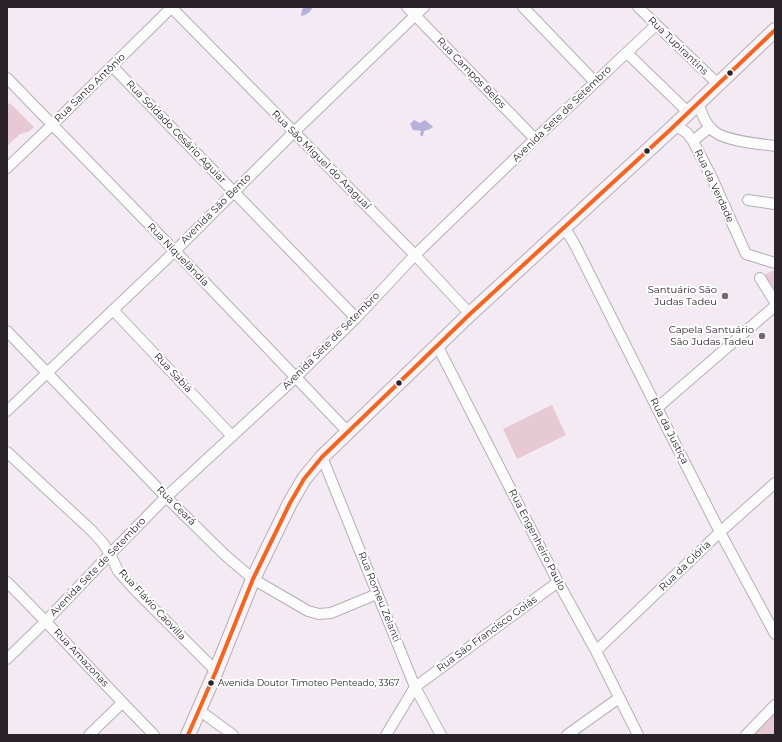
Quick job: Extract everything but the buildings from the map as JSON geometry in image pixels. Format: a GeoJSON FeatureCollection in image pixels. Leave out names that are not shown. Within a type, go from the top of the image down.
{"type":"FeatureCollection","features":[{"type":"Feature","properties":{"kind":"main road"},"geometry":{"type":"LineString","coordinates":[[188,735],[253,580],[290,502],[304,479],[322,457],[437,345],[775,30]]}},
{"type":"Feature","properties":{"kind":"street","name":"Rua Santo Antônio"},"geometry":{"type":"LineString","coordinates":[[7,168],[172,7]]}},
{"type":"Feature","properties":{"kind":"street","name":"Rua São Miguel do Araguaí"},"geometry":{"type":"LineString","coordinates":[[172,7],[415,255],[470,314]]}},
{"type":"Feature","properties":{"kind":"street","name":"Rua Campos Belos"},"geometry":{"type":"LineString","coordinates":[[407,7],[535,139]]}},
{"type":"Feature","properties":{"kind":"street","name":"Avenida São Bento"},"geometry":{"type":"LineString","coordinates":[[7,411],[175,251],[294,132],[424,7]]}},
{"type":"Feature","properties":{"kind":"street"},"geometry":{"type":"LineString","coordinates":[[523,7],[596,82]]}},
{"type":"Feature","properties":{"kind":"street","name":"Rua Tupirantins"},"geometry":{"type":"LineString","coordinates":[[638,7],[718,84]]}},
{"type":"Feature","properties":{"kind":"street","name":"Avenida Sete de Setembro"},"geometry":{"type":"LineString","coordinates":[[7,659],[46,621],[166,497],[295,378],[356,318],[415,255],[656,25]]}},
{"type":"Feature","properties":{"kind":"street"},"geometry":{"type":"LineString","coordinates":[[627,53],[693,107],[704,118],[714,132],[729,138],[775,146]]}},
{"type":"Feature","properties":{"kind":"street","name":"Rua Soldado Cesário Aguiar"},"geometry":{"type":"LineString","coordinates":[[112,66],[356,318]]}},
{"type":"Feature","properties":{"kind":"street","name":"Rua Niquelândia"},"geometry":{"type":"LineString","coordinates":[[7,78],[348,432]]}},
{"type":"Feature","properties":{"kind":"street","name":"Rua da Verdade"},"geometry":{"type":"LineString","coordinates":[[673,126],[687,133],[693,142],[712,178],[746,254],[775,263]]}},
{"type":"Feature","properties":{"kind":"street"},"geometry":{"type":"LineString","coordinates":[[693,142],[710,127]]}},
{"type":"Feature","properties":{"kind":"street"},"geometry":{"type":"LineString","coordinates":[[748,200],[775,204]]}},
{"type":"Feature","properties":{"kind":"street","name":"Rua da Justiça"},"geometry":{"type":"LineString","coordinates":[[564,227],[574,243],[720,532],[775,634]]}},
{"type":"Feature","properties":{"kind":"street"},"geometry":{"type":"LineString","coordinates":[[760,278],[775,302]]}},
{"type":"Feature","properties":{"kind":"street"},"geometry":{"type":"LineString","coordinates":[[657,408],[775,306]]}},
{"type":"Feature","properties":{"kind":"street","name":"Rua Sabiá"},"geometry":{"type":"LineString","coordinates":[[113,310],[232,436]]}},
{"type":"Feature","properties":{"kind":"street","name":"Rua Ceará"},"geometry":{"type":"LineString","coordinates":[[7,331],[166,497],[225,555],[253,580],[308,611],[319,614],[331,612],[377,594]]}},
{"type":"Feature","properties":{"kind":"street","name":"Rua Engenheiro Paulo"},"geometry":{"type":"LineString","coordinates":[[437,345],[638,735]]}},
{"type":"Feature","properties":{"kind":"street","name":"Rua Flávio Caovilla"},"geometry":{"type":"LineString","coordinates":[[7,452],[91,530],[103,543],[118,571],[216,671]]}},
{"type":"Feature","properties":{"kind":"street","name":"Rua Romeu Zelanti"},"geometry":{"type":"LineString","coordinates":[[322,457],[415,687],[441,735]]}},
{"type":"Feature","properties":{"kind":"street","name":"Rua da Glória"},"geometry":{"type":"LineString","coordinates":[[596,651],[720,532],[775,483]]}},
{"type":"Feature","properties":{"kind":"street","name":"Rua Amazonas"},"geometry":{"type":"LineString","coordinates":[[7,582],[154,735]]}},
{"type":"Feature","properties":{"kind":"street","name":"Rua São Francisco Goiás"},"geometry":{"type":"LineString","coordinates":[[415,687],[558,582]]}},
{"type":"Feature","properties":{"kind":"street"},"geometry":{"type":"LineString","coordinates":[[386,735],[415,687]]}},
{"type":"Feature","properties":{"kind":"street"},"geometry":{"type":"LineString","coordinates":[[567,735],[619,698]]}},
{"type":"Feature","properties":{"kind":"street"},"geometry":{"type":"LineString","coordinates":[[89,735],[122,703]]}},
{"type":"Feature","properties":{"kind":"street"},"geometry":{"type":"LineString","coordinates":[[746,735],[775,705]]}},
{"type":"Feature","properties":{"kind":"street"},"geometry":{"type":"LineString","coordinates":[[199,710],[233,735]]}},
{"type":"Feature","properties":{"kind":"shaded area"},"geometry":{"type":"Polygon","coordinates":[[[304,7],[313,7],[308,13],[301,16],[302,10],[304,7]]]}},
{"type":"Feature","properties":{"kind":"shaded area"},"geometry":{"type":"Polygon","coordinates":[[[10,103],[34,127],[28,132],[20,134],[7,146],[7,105],[10,103]]]}},
{"type":"Feature","properties":{"kind":"shaded area"},"geometry":{"type":"Polygon","coordinates":[[[414,120],[420,123],[425,120],[433,127],[424,131],[423,136],[421,136],[421,131],[413,130],[410,124],[414,120]]]}},
{"type":"Feature","properties":{"kind":"shaded area"},"geometry":{"type":"Polygon","coordinates":[[[775,271],[775,292],[766,280],[766,274],[775,271]]]}},
{"type":"Feature","properties":{"kind":"shaded area"},"geometry":{"type":"Polygon","coordinates":[[[552,405],[566,435],[517,459],[503,429],[552,405]]]}},
{"type":"Feature","properties":{"kind":"shaded area"},"geometry":{"type":"Polygon","coordinates":[[[775,712],[775,735],[753,735],[775,712]]]}},
{"type":"Feature","properties":{"kind":"transit line"},"geometry":{"type":"LineString","coordinates":[[188,735],[216,671],[253,579],[290,503],[304,479],[322,457],[470,314],[670,130],[775,30]]}},
{"type":"Feature","properties":{"kind":"place","name":"Santuário São Judas Tadeu"},"geometry":{"type":"Point","coordinates":[725,296]}},
{"type":"Feature","properties":{"kind":"place","name":"Capela Santuário São Judas Tadeu"},"geometry":{"type":"Point","coordinates":[762,336]}},
{"type":"Feature","properties":{"kind":"place","name":"Avenida Doutor Timoteo Penteado, 3367"},"geometry":{"type":"Point","coordinates":[211,683]}}]}
